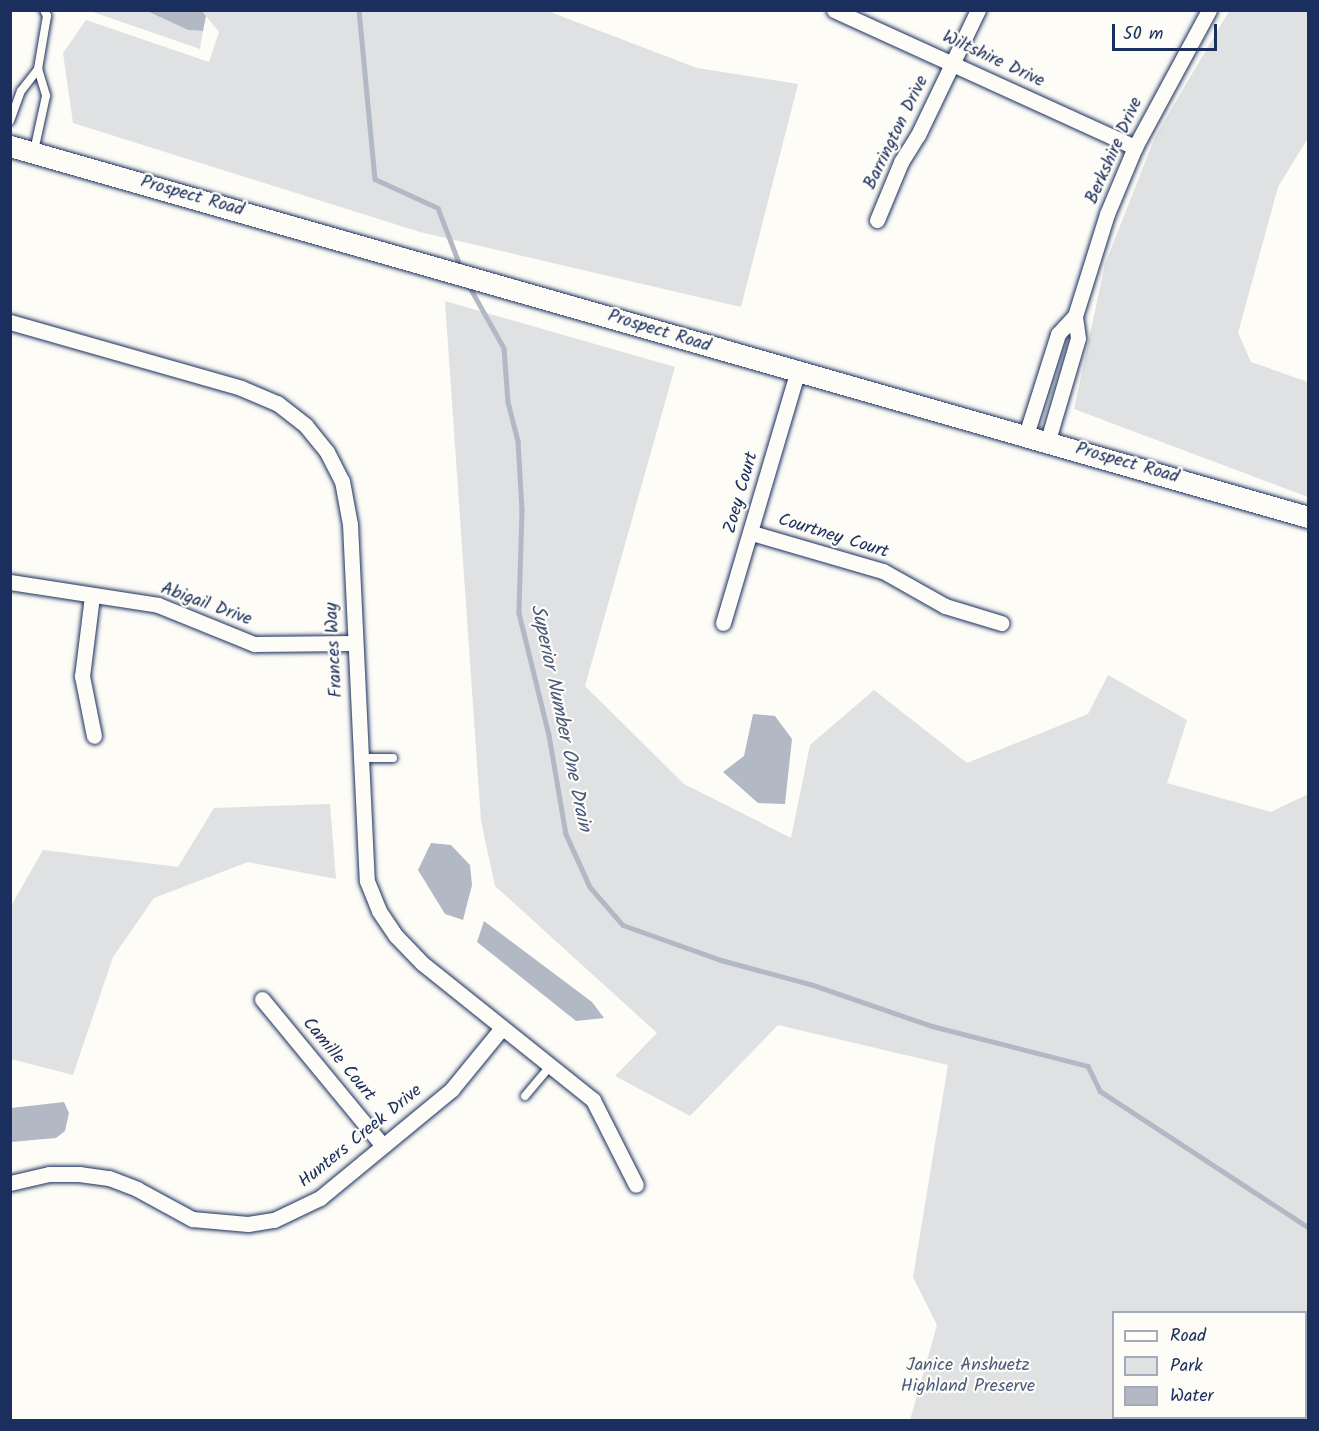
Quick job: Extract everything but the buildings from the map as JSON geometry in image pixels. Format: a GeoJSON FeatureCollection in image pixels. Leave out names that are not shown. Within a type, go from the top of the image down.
{"type":"FeatureCollection","features":[{"type":"Feature","properties":{"kind":"main road","name":"Prospect Road"},"geometry":{"type":"LineString","coordinates":[[17,151],[463,273],[797,373],[1048,440],[1308,517]]}},
{"type":"Feature","properties":{"kind":"street","name":"Wiltshire Drive"},"geometry":{"type":"LineString","coordinates":[[834,10],[1135,147]]}},
{"type":"Feature","properties":{"kind":"street","name":"Barrington Drive"},"geometry":{"type":"LineString","coordinates":[[877,220],[901,162],[978,10]]}},
{"type":"Feature","properties":{"kind":"street","name":"Berkshire Drive"},"geometry":{"type":"LineString","coordinates":[[1048,440],[1078,338],[1075,316],[1107,214],[1135,147],[1209,10]]}},
{"type":"Feature","properties":{"kind":"street","name":"Berkshire Drive"},"geometry":{"type":"LineString","coordinates":[[1026,435],[1058,334],[1075,316]]}},
{"type":"Feature","properties":{"kind":"street","name":"Frances Way"},"geometry":{"type":"LineString","coordinates":[[10,322],[241,388],[277,403],[306,426],[327,452],[342,481],[350,524],[353,643],[367,881],[379,912],[396,936],[422,963],[593,1100],[636,1185]]}},
{"type":"Feature","properties":{"kind":"street","name":"Zoey Court"},"geometry":{"type":"LineString","coordinates":[[723,623],[752,533],[797,373]]}},
{"type":"Feature","properties":{"kind":"street","name":"Courtney Court"},"geometry":{"type":"LineString","coordinates":[[752,533],[883,571],[945,606],[1001,623]]}},
{"type":"Feature","properties":{"kind":"street","name":"Abigail Drive"},"geometry":{"type":"LineString","coordinates":[[10,582],[158,605],[254,644],[353,643]]}},
{"type":"Feature","properties":{"kind":"street"},"geometry":{"type":"LineString","coordinates":[[92,596],[82,676],[94,736]]}},
{"type":"Feature","properties":{"kind":"street","name":"Camille Court"},"geometry":{"type":"LineString","coordinates":[[262,999],[383,1146]]}},
{"type":"Feature","properties":{"kind":"street","name":"Hunters Creek Drive"},"geometry":{"type":"LineString","coordinates":[[10,1183],[49,1174],[109,1178],[192,1219],[248,1224],[274,1220],[320,1198],[452,1089],[502,1028]]}},
{"type":"Feature","properties":{"kind":"lane"},"geometry":{"type":"LineString","coordinates":[[17,151],[46,96],[38,69],[47,16],[44,10]]}},
{"type":"Feature","properties":{"kind":"lane"},"geometry":{"type":"LineString","coordinates":[[10,121],[21,91],[38,69]]}},
{"type":"Feature","properties":{"kind":"lane"},"geometry":{"type":"LineString","coordinates":[[360,758],[393,758]]}},
{"type":"Feature","properties":{"kind":"lane"},"geometry":{"type":"LineString","coordinates":[[525,1096],[550,1066]]}},
{"type":"Feature","properties":{"kind":"green space"},"geometry":{"type":"Polygon","coordinates":[[[545,10],[697,68],[798,84],[741,307],[420,232],[73,123],[63,53],[86,20],[209,62],[219,32],[202,11],[545,10]]]}},
{"type":"Feature","properties":{"kind":"green space"},"geometry":{"type":"Polygon","coordinates":[[[147,11],[188,30],[203,31],[200,49],[93,12],[147,11]]]}},
{"type":"Feature","properties":{"kind":"green space"},"geometry":{"type":"Polygon","coordinates":[[[1229,11],[1308,11],[1308,138],[1278,187],[1238,333],[1251,362],[1308,382],[1308,497],[1074,409],[1105,264],[1155,137],[1229,11]]]}},
{"type":"Feature","properties":{"kind":"green space","name":"Janice Anshuetz Highland Preserve"},"geometry":{"type":"Polygon","coordinates":[[[445,301],[675,367],[585,686],[684,784],[791,838],[810,745],[874,690],[967,763],[1088,714],[1108,675],[1187,720],[1167,783],[1271,812],[1308,794],[1308,1420],[910,1420],[937,1325],[913,1277],[948,1065],[778,1025],[690,1116],[615,1076],[657,1033],[495,886],[481,821],[445,301]]]}},
{"type":"Feature","properties":{"kind":"green space"},"geometry":{"type":"Polygon","coordinates":[[[330,804],[336,879],[248,862],[154,898],[113,957],[73,1075],[11,1059],[11,906],[43,850],[178,867],[214,808],[330,804]]]}},
{"type":"Feature","properties":{"kind":"water"},"geometry":{"type":"Polygon","coordinates":[[[147,11],[202,11],[206,16],[203,31],[188,30],[147,11]]]}},
{"type":"Feature","properties":{"kind":"water"},"geometry":{"type":"Polygon","coordinates":[[[753,714],[775,716],[792,739],[785,804],[758,803],[723,772],[744,756],[753,714]]]}},
{"type":"Feature","properties":{"kind":"water"},"geometry":{"type":"Polygon","coordinates":[[[431,843],[451,845],[470,865],[472,885],[463,920],[445,914],[418,870],[431,843]]]}},
{"type":"Feature","properties":{"kind":"water"},"geometry":{"type":"Polygon","coordinates":[[[484,921],[592,1002],[604,1018],[576,1021],[477,942],[484,921]]]}},
{"type":"Feature","properties":{"kind":"water"},"geometry":{"type":"Polygon","coordinates":[[[64,1102],[69,1113],[65,1131],[56,1138],[11,1142],[11,1108],[64,1102]]]}},
{"type":"Feature","properties":{"kind":"waterway","name":"Superior Number One Drain"},"geometry":{"type":"LineString","coordinates":[[359,10],[375,179],[438,208],[461,268]]}},
{"type":"Feature","properties":{"kind":"waterway","name":"Superior Number One Drain"},"geometry":{"type":"LineString","coordinates":[[468,284],[504,348],[508,402],[518,441],[522,510],[519,613],[549,735],[566,834],[590,887],[623,925],[721,960],[810,984],[932,1026],[1088,1066],[1100,1091],[1308,1227]]}}]}
